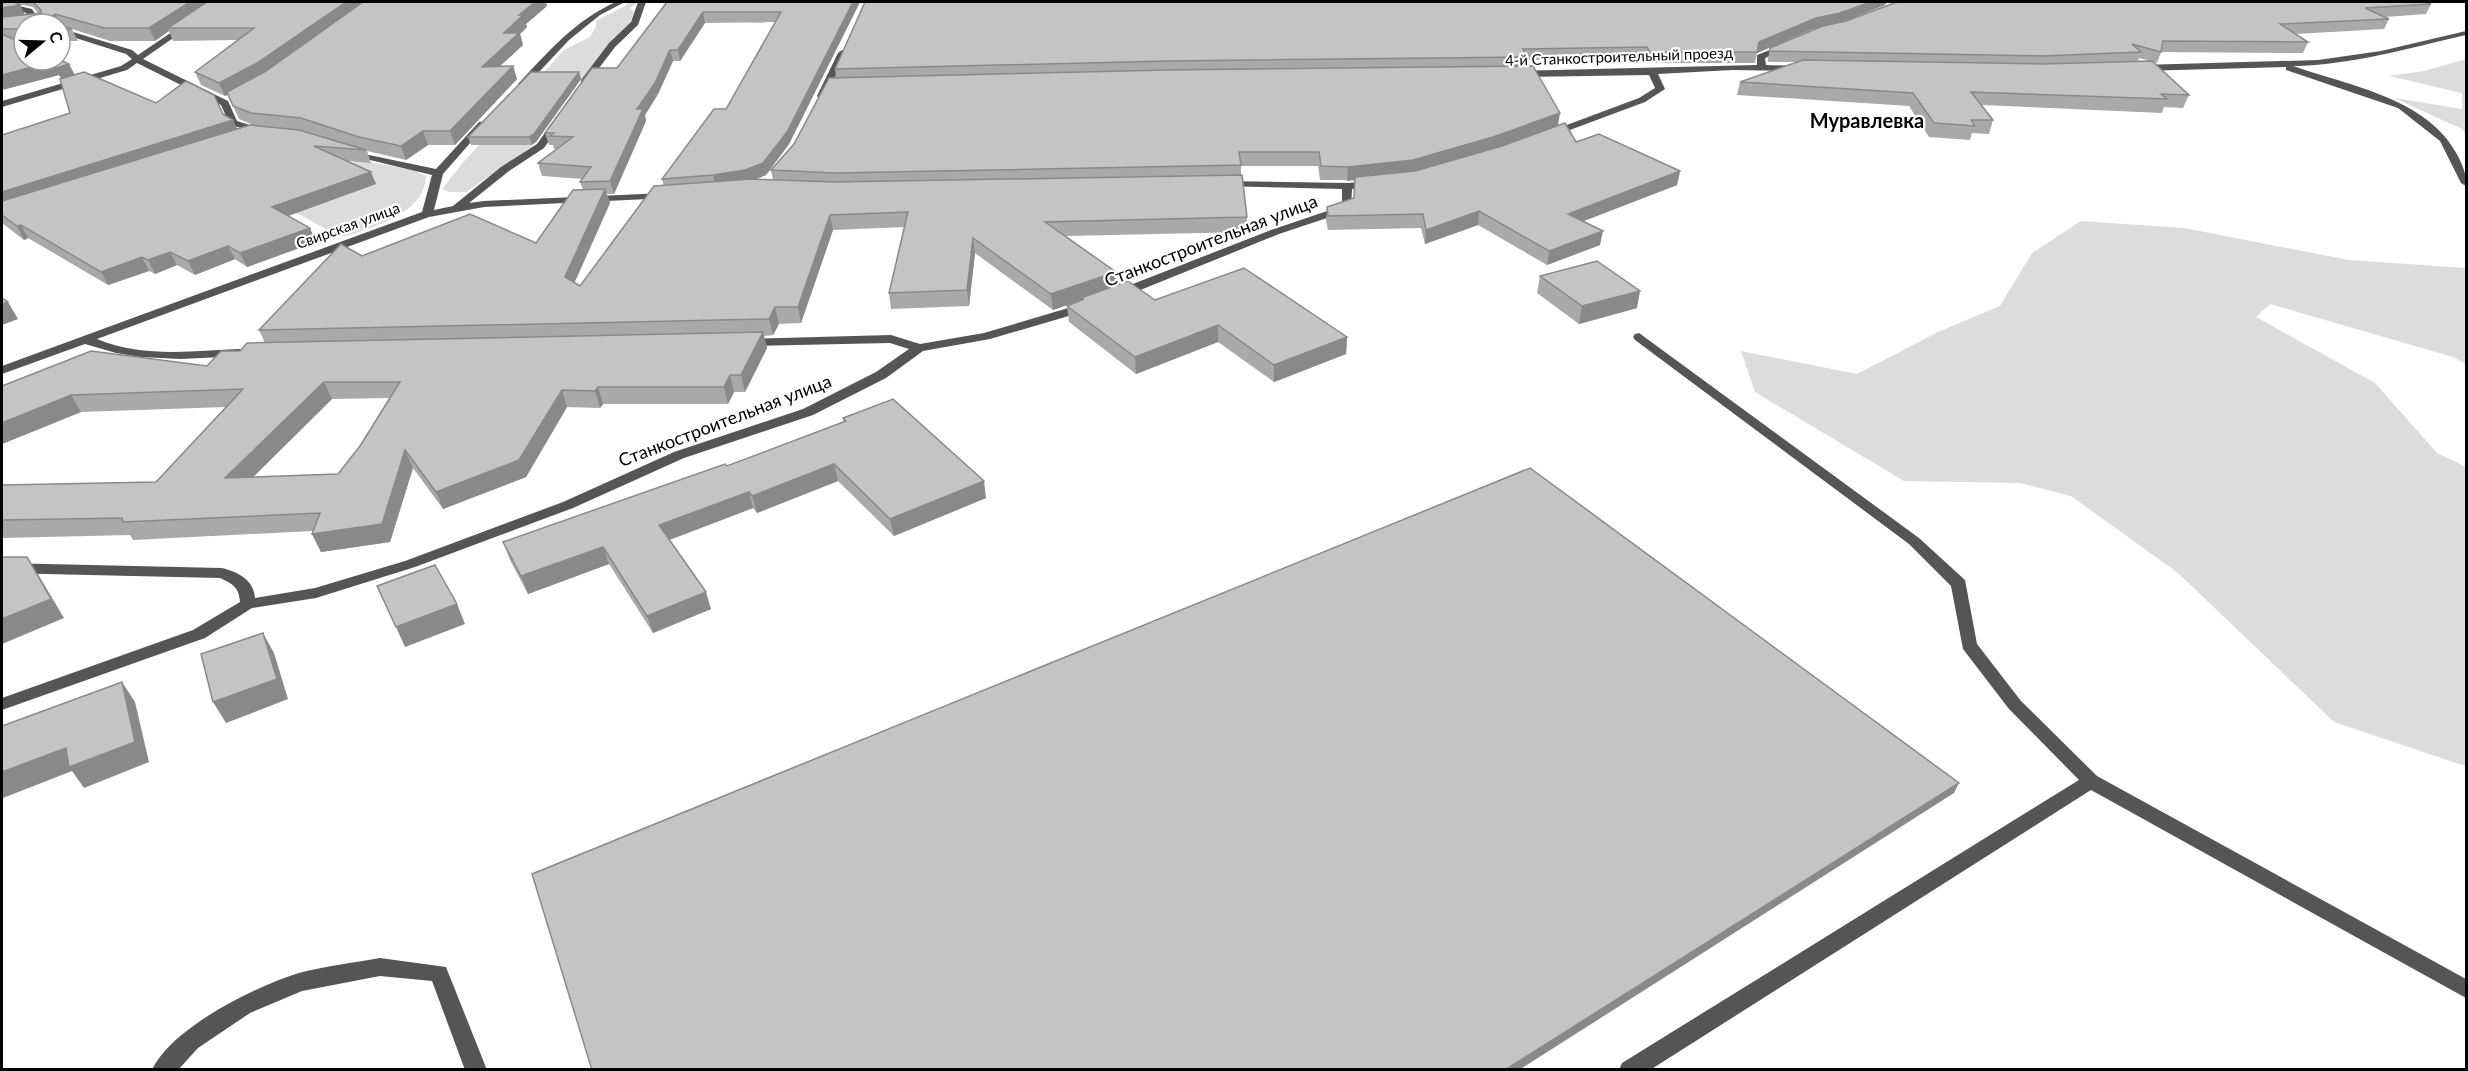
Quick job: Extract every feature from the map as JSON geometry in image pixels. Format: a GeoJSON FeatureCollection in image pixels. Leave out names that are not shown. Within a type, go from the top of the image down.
{"type":"FeatureCollection","features":[{"type":"Feature","properties":{"kind":"street"},"geometry":{"type":"LineString","coordinates":[[2,2],[30,12]]}},
{"type":"Feature","properties":{"kind":"street"},"geometry":{"type":"LineString","coordinates":[[2,104],[124,68],[221,2]]}},
{"type":"Feature","properties":{"kind":"street"},"geometry":{"type":"LineString","coordinates":[[515,92],[566,38],[597,13],[620,2],[641,2],[635,23],[612,45],[576,94]]}},
{"type":"Feature","properties":{"kind":"street"},"geometry":{"type":"LineString","coordinates":[[2130,69],[2349,60],[2466,33]]}},
{"type":"Feature","properties":{"kind":"street"},"geometry":{"type":"LineString","coordinates":[[72,34],[129,52],[136,59],[229,102],[233,123],[254,132],[275,134]]}},
{"type":"Feature","properties":{"kind":"street"},"geometry":{"type":"LineString","coordinates":[[1762,67],[1760,57],[1798,41]]}},
{"type":"Feature","properties":{"kind":"street"},"geometry":{"type":"LineString","coordinates":[[817,105],[832,86],[845,46]]}},
{"type":"Feature","properties":{"kind":"street"},"geometry":{"type":"LineString","coordinates":[[2276,64],[2401,106],[2444,139],[2466,183]]}},
{"type":"Feature","properties":{"kind":"street","name":"4-й Станкостроительный проезд"},"geometry":{"type":"LineString","coordinates":[[1511,74],[1652,72],[1762,67],[1815,70]]}},
{"type":"Feature","properties":{"kind":"street"},"geometry":{"type":"LineString","coordinates":[[1538,139],[1642,100],[1660,89],[1652,72]]}},
{"type":"Feature","properties":{"kind":"street"},"geometry":{"type":"LineString","coordinates":[[458,207],[505,169],[541,146],[564,112]]}},
{"type":"Feature","properties":{"kind":"street","name":"Свирская улица"},"geometry":{"type":"LineString","coordinates":[[2,370],[427,214],[438,173],[486,120]]}},
{"type":"Feature","properties":{"kind":"street"},"geometry":{"type":"LineString","coordinates":[[243,135],[254,132]]}},
{"type":"Feature","properties":{"kind":"street"},"geometry":{"type":"LineString","coordinates":[[341,150],[438,173]]}},
{"type":"Feature","properties":{"kind":"street"},"geometry":{"type":"LineString","coordinates":[[1208,184],[1347,186],[1384,183]]}},
{"type":"Feature","properties":{"kind":"street","name":"Станкостроительная улица"},"geometry":{"type":"LineString","coordinates":[[2,704],[199,634],[248,604],[316,593],[410,564],[567,505],[678,456],[808,412],[881,375],[919,348],[986,336],[1102,300],[1275,232],[1335,214],[1347,208],[1347,186]]}},
{"type":"Feature","properties":{"kind":"street"},"geometry":{"type":"LineString","coordinates":[[427,214],[484,204],[678,195]]}},
{"type":"Feature","properties":{"kind":"street"},"geometry":{"type":"LineString","coordinates":[[1639,338],[1914,540],[1959,584],[1969,645],[2015,705],[2091,781],[2466,989]]}},
{"type":"Feature","properties":{"kind":"street"},"geometry":{"type":"LineString","coordinates":[[85,339],[104,348],[175,355],[253,353]]}},
{"type":"Feature","properties":{"kind":"street"},"geometry":{"type":"LineString","coordinates":[[728,343],[891,339],[919,348]]}},
{"type":"Feature","properties":{"kind":"street"},"geometry":{"type":"LineString","coordinates":[[2,568],[222,573],[238,580],[248,590],[248,604]]}},
{"type":"Feature","properties":{"kind":"street"},"geometry":{"type":"LineString","coordinates":[[1630,1070],[2091,781]]}},
{"type":"Feature","properties":{"kind":"street"},"geometry":{"type":"LineString","coordinates":[[163,1070],[190,1041],[242,1006],[300,982],[380,967],[439,973],[476,1070]]}},
{"type":"Feature","properties":{"kind":"shaded area"},"geometry":{"type":"Polygon","coordinates":[[[629,2],[638,2],[630,8],[634,12],[630,23],[607,45],[531,147],[466,192],[449,192],[442,189],[564,50],[590,37],[596,21],[629,2]]]}},
{"type":"Feature","properties":{"kind":"shaded area"},"geometry":{"type":"Polygon","coordinates":[[[2466,59],[2466,135],[2462,129],[2394,98],[2462,109],[2462,93],[2389,76],[2424,71],[2466,59]]]}},
{"type":"Feature","properties":{"kind":"shaded area"},"geometry":{"type":"Polygon","coordinates":[[[360,160],[413,170],[426,176],[417,200],[396,217],[345,237],[268,197],[360,160]]]}},
{"type":"Feature","properties":{"kind":"shaded area"},"geometry":{"type":"Polygon","coordinates":[[[2081,221],[2184,228],[2349,260],[2466,268],[2466,364],[2453,357],[2270,304],[2256,317],[2375,383],[2437,453],[2466,467],[2465,766],[2334,722],[2178,573],[2071,496],[2020,483],[1904,481],[1755,392],[1741,351],[1857,374],[1938,332],[2000,306],[2032,253],[2081,221]]]}},
{"type":"Feature","properties":{"kind":"building"},"geometry":{"type":"Polygon","coordinates":[[[2,2],[13,2],[20,5],[2,8],[2,2]]]}},
{"type":"Feature","properties":{"kind":"building"},"geometry":{"type":"Polygon","coordinates":[[[33,2],[190,2],[149,28],[104,28],[72,19],[72,12],[41,12],[33,2]]]}},
{"type":"Feature","properties":{"kind":"building"},"geometry":{"type":"Polygon","coordinates":[[[207,2],[346,2],[257,63],[219,83],[195,72],[254,28],[168,28],[207,2]]]}},
{"type":"Feature","properties":{"kind":"building"},"geometry":{"type":"Polygon","coordinates":[[[363,2],[535,2],[519,15],[523,15],[504,33],[519,33],[482,67],[513,66],[450,131],[423,131],[401,146],[359,137],[301,118],[251,113],[233,106],[227,92],[266,71],[363,2]]]}},
{"type":"Feature","properties":{"kind":"building"},"geometry":{"type":"Polygon","coordinates":[[[667,2],[853,2],[787,132],[763,163],[745,170],[662,179],[714,109],[726,109],[781,12],[703,12],[678,50],[670,50],[655,83],[637,109],[643,109],[610,181],[580,182],[591,167],[538,163],[573,137],[550,136],[554,133],[545,133],[592,68],[617,68],[667,2]]]}},
{"type":"Feature","properties":{"kind":"building"},"geometry":{"type":"Polygon","coordinates":[[[865,2],[1871,2],[1840,13],[1816,18],[1759,42],[1757,52],[1650,52],[1647,47],[1523,49],[1527,57],[1167,61],[835,69],[865,2]]]}},
{"type":"Feature","properties":{"kind":"building"},"geometry":{"type":"Polygon","coordinates":[[[1897,2],[2425,2],[2431,4],[2365,8],[2389,19],[2280,24],[2308,42],[2163,41],[2161,52],[2132,44],[2141,52],[2042,56],[1770,51],[1770,48],[1823,26],[1846,21],[1897,2]]]}},
{"type":"Feature","properties":{"kind":"building"},"geometry":{"type":"Polygon","coordinates":[[[12,16],[12,29],[2,29],[2,17],[12,16]]]}},
{"type":"Feature","properties":{"kind":"building"},"geometry":{"type":"Polygon","coordinates":[[[2,34],[12,39],[13,72],[2,75],[2,34]]]}},
{"type":"Feature","properties":{"kind":"building"},"geometry":{"type":"Polygon","coordinates":[[[1803,60],[2042,64],[2152,61],[2189,95],[2161,94],[2167,99],[1971,92],[1993,120],[1971,120],[1975,126],[1934,123],[1913,93],[1740,82],[1803,60]]]}},
{"type":"Feature","properties":{"kind":"building"},"geometry":{"type":"Polygon","coordinates":[[[1533,66],[1560,113],[1493,137],[1413,160],[1348,167],[1321,166],[1319,152],[1239,152],[1241,165],[835,173],[771,170],[794,144],[829,78],[1167,70],[1533,66]]]}},
{"type":"Feature","properties":{"kind":"building"},"geometry":{"type":"Polygon","coordinates":[[[84,72],[156,103],[186,81],[214,95],[223,114],[233,120],[2,192],[2,135],[70,113],[60,79],[84,72]]]}},
{"type":"Feature","properties":{"kind":"building"},"geometry":{"type":"Polygon","coordinates":[[[531,72],[579,72],[534,134],[529,137],[468,137],[531,72]]]}},
{"type":"Feature","properties":{"kind":"building"},"geometry":{"type":"Polygon","coordinates":[[[1565,123],[1576,142],[1599,134],[1680,171],[1568,214],[1603,231],[1549,251],[1479,211],[1426,230],[1423,214],[1328,216],[1327,207],[1354,198],[1355,177],[1415,171],[1502,146],[1565,123]]]}},
{"type":"Feature","properties":{"kind":"building"},"geometry":{"type":"Polygon","coordinates":[[[250,125],[299,130],[366,150],[314,146],[371,172],[272,207],[310,228],[240,253],[228,246],[188,261],[170,252],[148,260],[142,257],[101,272],[21,225],[17,226],[2,215],[2,201],[250,125]]]}},
{"type":"Feature","properties":{"kind":"building"},"geometry":{"type":"Polygon","coordinates":[[[1242,175],[1247,217],[1045,222],[1116,272],[1051,294],[973,238],[967,290],[889,293],[908,212],[830,215],[798,307],[775,307],[769,319],[259,330],[341,244],[362,256],[470,214],[536,243],[573,190],[605,189],[565,277],[580,286],[654,186],[751,179],[835,182],[1242,175]]]}},
{"type":"Feature","properties":{"kind":"building"},"geometry":{"type":"Polygon","coordinates":[[[1597,261],[1640,291],[1582,306],[1540,276],[1597,261]]]}},
{"type":"Feature","properties":{"kind":"building"},"geometry":{"type":"Polygon","coordinates":[[[1244,268],[1347,337],[1274,365],[1218,325],[1135,357],[1067,306],[1084,299],[1078,299],[1128,281],[1155,300],[1244,268]]]}},
{"type":"Feature","properties":{"kind":"building"},"geometry":{"type":"Polygon","coordinates":[[[763,332],[741,375],[730,375],[724,387],[598,387],[595,391],[562,390],[519,460],[436,492],[405,450],[382,524],[312,534],[320,513],[123,522],[122,518],[2,520],[2,485],[156,482],[243,389],[71,395],[2,423],[2,386],[91,351],[207,366],[221,351],[240,351],[247,343],[763,332]],[[324,382],[225,478],[338,474],[360,446],[400,382],[324,382]]]}},
{"type":"Feature","properties":{"kind":"building"},"geometry":{"type":"Polygon","coordinates":[[[893,399],[984,481],[890,519],[834,464],[752,496],[749,492],[659,525],[706,592],[647,616],[603,547],[521,576],[503,542],[725,464],[727,466],[846,421],[843,418],[893,399]]]}},
{"type":"Feature","properties":{"kind":"building"},"geometry":{"type":"Polygon","coordinates":[[[1530,468],[1959,783],[1505,1070],[592,1070],[532,874],[1530,468]]]}},
{"type":"Feature","properties":{"kind":"building"},"geometry":{"type":"Polygon","coordinates":[[[2,557],[27,557],[51,599],[2,619],[2,557]]]}},
{"type":"Feature","properties":{"kind":"building"},"geometry":{"type":"Polygon","coordinates":[[[435,565],[457,604],[396,627],[377,586],[435,565]]]}},
{"type":"Feature","properties":{"kind":"building"},"geometry":{"type":"Polygon","coordinates":[[[263,633],[277,679],[213,702],[201,654],[263,633]]]}},
{"type":"Feature","properties":{"kind":"building"},"geometry":{"type":"Polygon","coordinates":[[[122,682],[135,742],[69,767],[66,748],[2,772],[2,726],[122,682]]]}},
{"type":"Feature","properties":{"kind":"district","name":"Муравлевка"},"geometry":{"type":"Point","coordinates":[1867,121]}}]}
